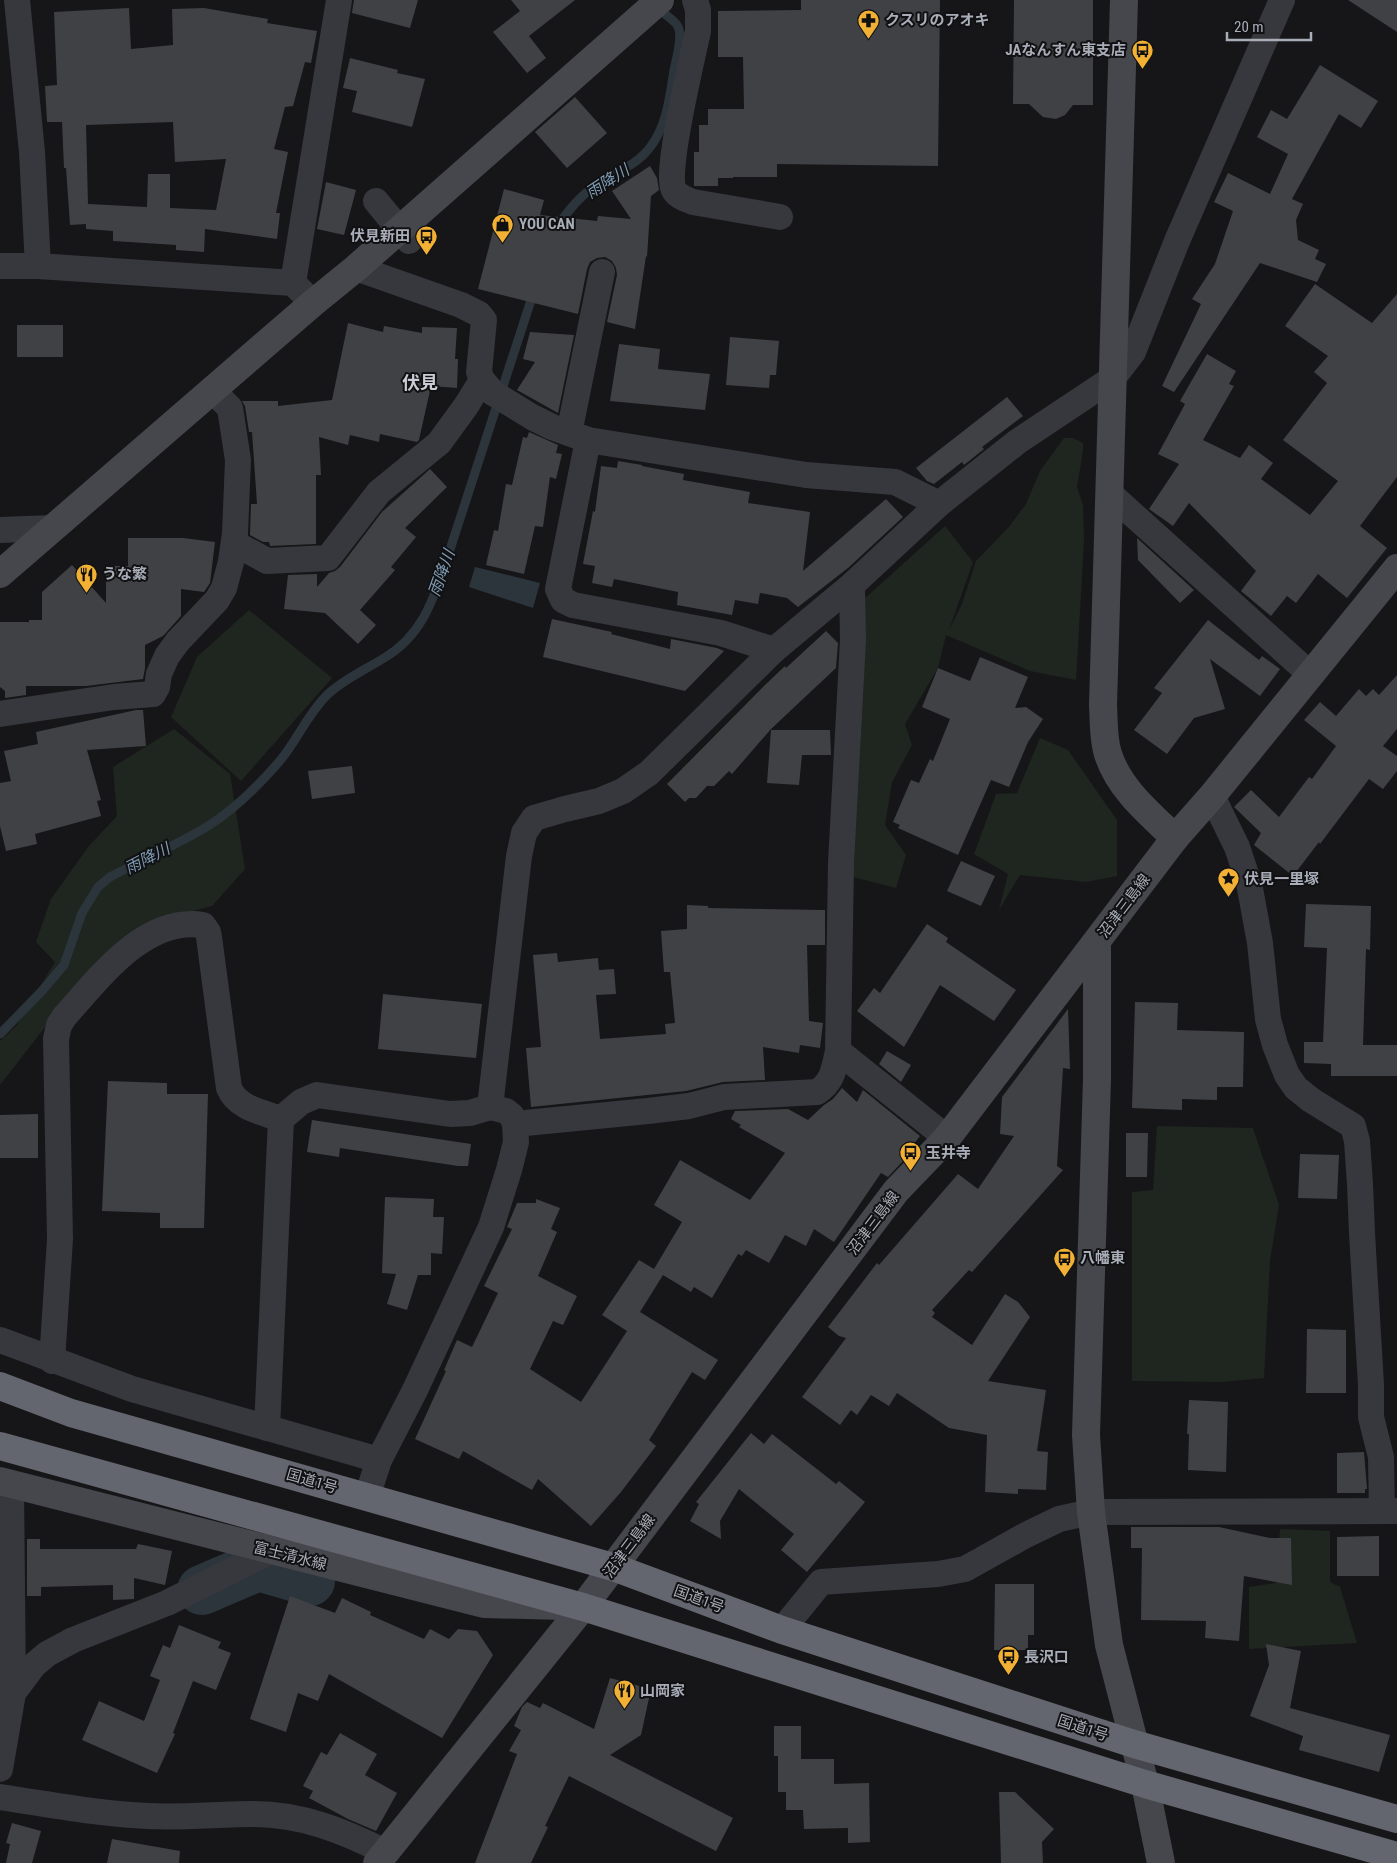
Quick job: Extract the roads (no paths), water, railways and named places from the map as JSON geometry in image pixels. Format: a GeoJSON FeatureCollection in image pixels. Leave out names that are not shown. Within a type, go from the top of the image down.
{"type":"FeatureCollection","features":[{"type":"Feature","properties":{"kind":"highway","name":"国道1号"},"geometry":{"type":"LineString","coordinates":[[0,1386],[71,1413],[613,1567],[782,1630],[1134,1744],[1397,1819]]}},
{"type":"Feature","properties":{"kind":"highway"},"geometry":{"type":"LineString","coordinates":[[5,1448],[583,1607],[1145,1784],[1397,1856]]}},
{"type":"Feature","properties":{"kind":"street"},"geometry":{"type":"LineString","coordinates":[[17,0],[32,152],[38,266]]}},
{"type":"Feature","properties":{"kind":"street"},"geometry":{"type":"LineString","coordinates":[[293,283],[340,0]]}},
{"type":"Feature","properties":{"kind":"street"},"geometry":{"type":"LineString","coordinates":[[0,574],[356,268],[660,0]]}},
{"type":"Feature","properties":{"kind":"street"},"geometry":{"type":"LineString","coordinates":[[695,0],[698,10],[698,31],[674,156],[671,183],[673,190],[680,196],[693,202],[780,217]]}},
{"type":"Feature","properties":{"kind":"street"},"geometry":{"type":"LineString","coordinates":[[1124,0],[1103,705],[1108,754],[1120,780],[1143,807],[1175,838]]}},
{"type":"Feature","properties":{"kind":"street"},"geometry":{"type":"LineString","coordinates":[[490,1107],[519,856],[524,833],[534,818],[599,801],[623,791],[650,773],[774,650],[852,585],[940,504],[1017,442],[1113,378],[1133,352],[1177,241],[1282,0]]}},
{"type":"Feature","properties":{"kind":"street"},"geometry":{"type":"LineString","coordinates":[[376,201],[409,241]]}},
{"type":"Feature","properties":{"kind":"street"},"geometry":{"type":"LineString","coordinates":[[0,266],[38,266],[293,283],[313,303]]}},
{"type":"Feature","properties":{"kind":"street"},"geometry":{"type":"LineString","coordinates":[[356,268],[462,305],[479,314],[484,320],[479,372],[482,380],[493,393],[532,417],[578,437],[806,475],[895,482],[940,504]]}},
{"type":"Feature","properties":{"kind":"street"},"geometry":{"type":"LineString","coordinates":[[602,272],[558,589],[564,600],[573,604],[721,633],[774,650]]}},
{"type":"Feature","properties":{"kind":"street"},"geometry":{"type":"LineString","coordinates":[[234,543],[267,561],[328,558],[379,492],[439,443],[482,380]]}},
{"type":"Feature","properties":{"kind":"street"},"geometry":{"type":"LineString","coordinates":[[0,714],[114,697],[153,694],[157,687],[159,674],[166,656],[217,600],[224,588],[234,543],[238,460],[230,408],[212,390]]}},
{"type":"Feature","properties":{"kind":"street"},"geometry":{"type":"LineString","coordinates":[[1109,493],[1310,674]]}},
{"type":"Feature","properties":{"kind":"street"},"geometry":{"type":"LineString","coordinates":[[0,530],[53,528]]}},
{"type":"Feature","properties":{"kind":"street","name":"沼津三島線"},"geometry":{"type":"LineString","coordinates":[[381,1858],[583,1607],[896,1191],[947,1138],[1175,838],[1212,796],[1397,568]]}},
{"type":"Feature","properties":{"kind":"street"},"geometry":{"type":"LineString","coordinates":[[515,1124],[689,1106],[724,1097],[817,1092],[825,1087],[831,1078],[838,1050],[841,863],[853,640],[852,585]]}},
{"type":"Feature","properties":{"kind":"street"},"geometry":{"type":"LineString","coordinates":[[782,1630],[821,1582],[938,1574],[965,1569],[1059,1519],[1091,1512],[1390,1511],[1381,1457],[1371,1417],[1371,1385],[1357,1141],[1353,1126],[1310,1100],[1296,1088],[1284,1067],[1275,1045],[1268,1019],[1260,943],[1249,883],[1237,847],[1212,796]]}},
{"type":"Feature","properties":{"kind":"street"},"geometry":{"type":"LineString","coordinates":[[52,1361],[60,1239],[56,1039],[59,1025],[65,1016],[114,961],[143,940],[179,924],[204,926],[209,937],[229,1088],[233,1097],[240,1103],[281,1119]]}},
{"type":"Feature","properties":{"kind":"street"},"geometry":{"type":"LineString","coordinates":[[1097,943],[1097,1079],[1086,1435],[1091,1512],[1109,1645],[1145,1784],[1162,1863]]}},
{"type":"Feature","properties":{"kind":"street"},"geometry":{"type":"LineString","coordinates":[[838,1050],[947,1138]]}},
{"type":"Feature","properties":{"kind":"street"},"geometry":{"type":"LineString","coordinates":[[267,1428],[281,1119],[301,1102],[317,1096],[450,1114],[470,1113],[490,1107],[506,1111],[512,1116],[515,1124],[516,1142],[510,1170],[491,1228],[415,1390],[379,1460],[367,1497]]}},
{"type":"Feature","properties":{"kind":"street"},"geometry":{"type":"LineString","coordinates":[[0,1340],[52,1361],[132,1389],[379,1460]]}},
{"type":"Feature","properties":{"kind":"street"},"geometry":{"type":"LineString","coordinates":[[0,1769],[13,1693],[6,1482]]}},
{"type":"Feature","properties":{"kind":"street","name":"富士清水線"},"geometry":{"type":"LineString","coordinates":[[6,1482],[484,1604],[583,1607]]}},
{"type":"Feature","properties":{"kind":"street"},"geometry":{"type":"LineString","coordinates":[[13,1693],[34,1665],[47,1654],[72,1640],[166,1603],[271,1551]]}},
{"type":"Feature","properties":{"kind":"street"},"geometry":{"type":"LineString","coordinates":[[0,1797],[121,1814],[149,1816],[256,1814],[304,1819],[356,1837],[381,1858]]}},
{"type":"Feature","properties":{"kind":"waterway","name":"雨降川"},"geometry":{"type":"LineString","coordinates":[[557,227],[574,205],[589,190],[639,159],[651,146],[661,129],[669,99],[680,34],[677,25],[657,8]]}},
{"type":"Feature","properties":{"kind":"waterway","name":"雨降川"},"geometry":{"type":"LineString","coordinates":[[0,1034],[64,965],[82,913],[98,887],[110,877],[196,833],[227,813],[254,789],[285,755],[319,703],[327,695],[347,679],[397,649],[407,640],[424,618],[440,579],[534,291]]}},
{"type":"Feature","properties":{"kind":"waterway"},"geometry":{"type":"LineString","coordinates":[[202,1590],[258,1566],[310,1581]]}},
{"type":"Feature","properties":{"kind":"place","name":"クスリのアオキ"},"geometry":{"type":"Point","coordinates":[869,39]}},
{"type":"Feature","properties":{"kind":"place","name":"JAなんすん東支店"},"geometry":{"type":"Point","coordinates":[1142,69]}},
{"type":"Feature","properties":{"kind":"place","name":"YOU CAN"},"geometry":{"type":"Point","coordinates":[503,243]}},
{"type":"Feature","properties":{"kind":"place","name":"伏見新田"},"geometry":{"type":"Point","coordinates":[426,255]}},
{"type":"Feature","properties":{"kind":"place","name":"うな繁"},"geometry":{"type":"Point","coordinates":[86,593]}},
{"type":"Feature","properties":{"kind":"place","name":"伏見一里塚"},"geometry":{"type":"Point","coordinates":[1228,898]}},
{"type":"Feature","properties":{"kind":"place","name":"玉井寺"},"geometry":{"type":"Point","coordinates":[910,1172]}},
{"type":"Feature","properties":{"kind":"place","name":"八幡東"},"geometry":{"type":"Point","coordinates":[1064,1277]}},
{"type":"Feature","properties":{"kind":"place","name":"長沢口"},"geometry":{"type":"Point","coordinates":[1008,1676]}},
{"type":"Feature","properties":{"kind":"place","name":"山岡家"},"geometry":{"type":"Point","coordinates":[624,1710]}},
{"type":"Feature","properties":{"kind":"district","name":"伏見"},"geometry":{"type":"Point","coordinates":[420,383]}}]}
